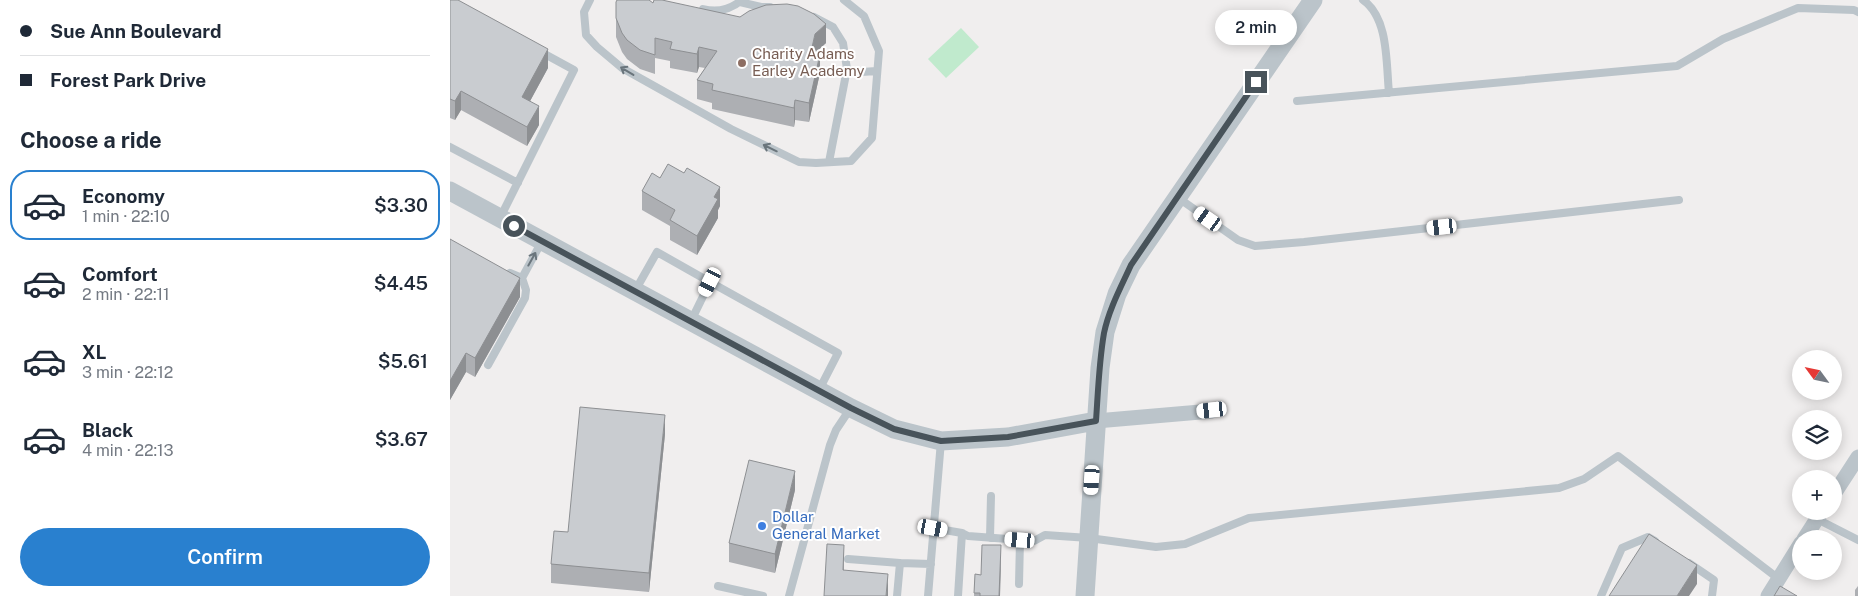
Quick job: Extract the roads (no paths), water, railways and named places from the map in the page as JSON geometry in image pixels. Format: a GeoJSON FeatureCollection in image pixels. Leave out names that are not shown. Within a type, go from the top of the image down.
{"type":"FeatureCollection","features":[{"type":"Feature","properties":{"kind":"street"},"geometry":{"type":"LineString","coordinates":[[1085,596],[1100,368],[1105,332],[1117,294],[1131,265],[1313,0]]}},
{"type":"Feature","properties":{"kind":"street"},"geometry":{"type":"LineString","coordinates":[[450,191],[851,408],[894,429],[941,441],[1008,437],[1096,421],[1212,410]]}},
{"type":"Feature","properties":{"kind":"street"},"geometry":{"type":"LineString","coordinates":[[1842,482],[1858,457]]}},
{"type":"Feature","properties":{"kind":"street"},"geometry":{"type":"LineString","coordinates":[[1768,596],[1792,558]]}},
{"type":"Feature","properties":{"kind":"lane"},"geometry":{"type":"LineString","coordinates":[[590,0],[584,12],[586,35],[622,68],[731,129],[799,162],[816,163],[850,161],[872,138],[879,51],[864,16],[844,0]]}},
{"type":"Feature","properties":{"kind":"lane"},"geometry":{"type":"LineString","coordinates":[[1363,0],[1372,6],[1382,28],[1389,93]]}},
{"type":"Feature","properties":{"kind":"lane"},"geometry":{"type":"LineString","coordinates":[[695,8],[712,11],[733,8],[740,1],[762,7],[780,7]]}},
{"type":"Feature","properties":{"kind":"lane"},"geometry":{"type":"LineString","coordinates":[[1297,101],[1677,66],[1723,39],[1798,8],[1854,10],[1858,12]]}},
{"type":"Feature","properties":{"kind":"lane"},"geometry":{"type":"LineString","coordinates":[[807,13],[833,27],[844,43],[846,73],[829,162]]}},
{"type":"Feature","properties":{"kind":"lane"},"geometry":{"type":"LineString","coordinates":[[500,218],[574,70],[530,47]]}},
{"type":"Feature","properties":{"kind":"lane"},"geometry":{"type":"LineString","coordinates":[[846,73],[877,70]]}},
{"type":"Feature","properties":{"kind":"lane"},"geometry":{"type":"LineString","coordinates":[[450,147],[518,183]]}},
{"type":"Feature","properties":{"kind":"lane"},"geometry":{"type":"LineString","coordinates":[[1178,197],[1238,240],[1254,246],[1679,200]]}},
{"type":"Feature","properties":{"kind":"lane"},"geometry":{"type":"LineString","coordinates":[[488,366],[525,298],[526,290],[522,278],[542,241]]}},
{"type":"Feature","properties":{"kind":"lane"},"geometry":{"type":"LineString","coordinates":[[635,291],[657,252],[838,352],[819,390]]}},
{"type":"Feature","properties":{"kind":"lane"},"geometry":{"type":"LineString","coordinates":[[500,269],[522,278]]}},
{"type":"Feature","properties":{"kind":"lane"},"geometry":{"type":"LineString","coordinates":[[690,321],[710,282]]}},
{"type":"Feature","properties":{"kind":"lane"},"geometry":{"type":"LineString","coordinates":[[789,596],[830,446],[836,430],[851,408]]}},
{"type":"Feature","properties":{"kind":"lane"},"geometry":{"type":"LineString","coordinates":[[928,596],[941,441]]}},
{"type":"Feature","properties":{"kind":"lane"},"geometry":{"type":"LineString","coordinates":[[933,528],[962,533],[968,536],[1020,540],[1034,540],[1045,535],[1089,538],[1156,547],[1186,544],[1249,518],[1559,488],[1584,479],[1618,456],[1779,579]]}},
{"type":"Feature","properties":{"kind":"lane"},"geometry":{"type":"LineString","coordinates":[[990,538],[991,496]]}},
{"type":"Feature","properties":{"kind":"lane"},"geometry":{"type":"LineString","coordinates":[[1829,520],[1857,536]]}},
{"type":"Feature","properties":{"kind":"lane"},"geometry":{"type":"LineString","coordinates":[[958,596],[962,533]]}},
{"type":"Feature","properties":{"kind":"lane"},"geometry":{"type":"LineString","coordinates":[[1601,596],[1622,548],[1648,537],[1665,548]]}},
{"type":"Feature","properties":{"kind":"lane"},"geometry":{"type":"LineString","coordinates":[[1019,584],[1020,540]]}},
{"type":"Feature","properties":{"kind":"lane"},"geometry":{"type":"LineString","coordinates":[[1681,558],[1714,580],[1712,596]]}},
{"type":"Feature","properties":{"kind":"lane"},"geometry":{"type":"LineString","coordinates":[[848,559],[931,564]]}},
{"type":"Feature","properties":{"kind":"lane"},"geometry":{"type":"LineString","coordinates":[[897,596],[900,563]]}},
{"type":"Feature","properties":{"kind":"lane"},"geometry":{"type":"LineString","coordinates":[[718,586],[763,596]]}},
{"type":"Feature","properties":{"kind":"place","name":"Charity Adams Earley Academy"},"geometry":{"type":"Point","coordinates":[742,63]}},
{"type":"Feature","properties":{"kind":"place","name":"Dollar General Market"},"geometry":{"type":"Point","coordinates":[762,526]}}]}
